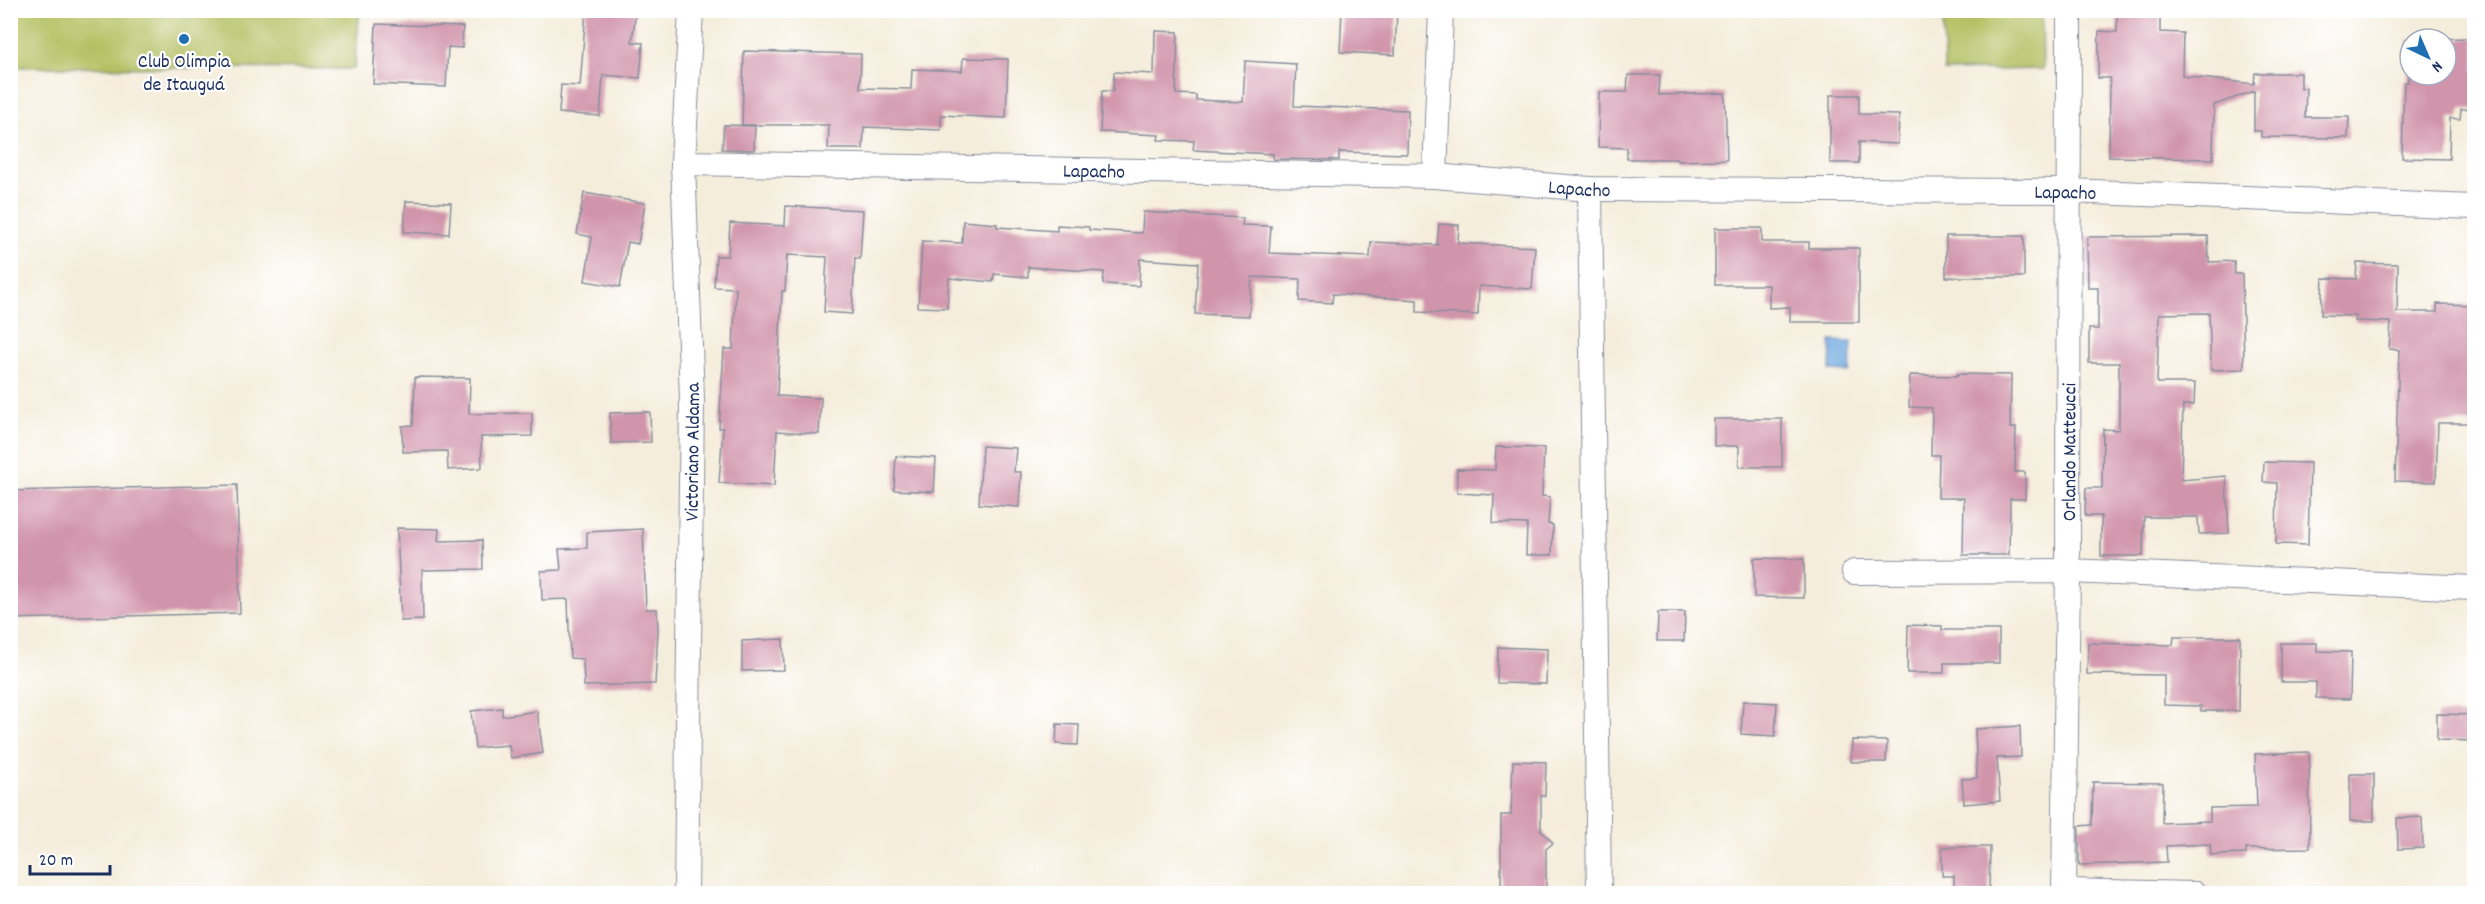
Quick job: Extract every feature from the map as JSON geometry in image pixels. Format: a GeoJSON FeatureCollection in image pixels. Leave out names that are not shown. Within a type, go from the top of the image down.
{"type":"FeatureCollection","features":[{"type":"Feature","properties":{"kind":"street","name":"Victoriano Aldama"},"geometry":{"type":"LineString","coordinates":[[686,894],[692,399],[683,163],[691,10]]}},
{"type":"Feature","properties":{"kind":"street"},"geometry":{"type":"LineString","coordinates":[[1436,176],[1442,10]]}},
{"type":"Feature","properties":{"kind":"street","name":"Orlando Matteucci"},"geometry":{"type":"LineString","coordinates":[[2064,892],[2068,571],[2069,10]]}},
{"type":"Feature","properties":{"kind":"street","name":"Lapacho"},"geometry":{"type":"LineString","coordinates":[[683,163],[1436,176],[1590,189],[2068,191],[2475,207]]}},
{"type":"Feature","properties":{"kind":"street"},"geometry":{"type":"LineString","coordinates":[[1590,189],[1599,894]]}},
{"type":"Feature","properties":{"kind":"street"},"geometry":{"type":"LineString","coordinates":[[1854,572],[2068,571],[2475,588]]}},
{"type":"Feature","properties":{"kind":"street"},"geometry":{"type":"LineString","coordinates":[[2064,892],[2194,894]]}},
{"type":"Feature","properties":{"kind":"green space","name":"Club Olimpia de Itauguá"},"geometry":{"type":"Polygon","coordinates":[[[11,10],[360,11],[354,69],[11,67],[11,10]]]}},
{"type":"Feature","properties":{"kind":"green space"},"geometry":{"type":"Polygon","coordinates":[[[1943,11],[2042,11],[2043,69],[1944,71],[1943,11]]]}},
{"type":"Feature","properties":{"kind":"water"},"geometry":{"type":"Polygon","coordinates":[[[1831,341],[1852,342],[1850,372],[1830,371],[1831,341]]]}},
{"type":"Feature","properties":{"kind":"building"},"geometry":{"type":"Polygon","coordinates":[[[586,10],[636,10],[632,42],[643,43],[640,78],[603,75],[600,116],[559,113],[561,85],[580,86],[586,10]]]}},
{"type":"Feature","properties":{"kind":"building"},"geometry":{"type":"Polygon","coordinates":[[[1342,10],[1397,10],[1395,55],[1340,52],[1342,10]]]}},
{"type":"Feature","properties":{"kind":"building"},"geometry":{"type":"Polygon","coordinates":[[[2117,10],[2160,10],[2160,32],[2183,33],[2182,76],[2254,84],[2255,73],[2301,73],[2301,88],[2306,88],[2305,117],[2349,117],[2348,138],[2261,137],[2261,131],[2254,131],[2254,91],[2214,105],[2213,159],[2109,157],[2110,78],[2098,78],[2099,31],[2117,32],[2117,10]]]}},
{"type":"Feature","properties":{"kind":"building"},"geometry":{"type":"Polygon","coordinates":[[[376,24],[463,27],[462,48],[448,47],[446,87],[373,84],[376,24]]]}},
{"type":"Feature","properties":{"kind":"building"},"geometry":{"type":"Polygon","coordinates":[[[1155,31],[1178,32],[1176,94],[1196,95],[1196,100],[1243,102],[1245,61],[1296,64],[1294,106],[1408,110],[1407,154],[1339,152],[1339,160],[1273,159],[1273,154],[1193,150],[1194,141],[1158,140],[1159,135],[1100,132],[1102,91],[1113,91],[1114,72],[1154,74],[1155,31]]]}},
{"type":"Feature","properties":{"kind":"building"},"geometry":{"type":"Polygon","coordinates":[[[2458,38],[2475,38],[2475,109],[2461,109],[2460,119],[2450,118],[2449,159],[2402,158],[2404,87],[2458,87],[2458,38]]]}},
{"type":"Feature","properties":{"kind":"building"},"geometry":{"type":"Polygon","coordinates":[[[744,51],[861,54],[860,88],[911,89],[912,69],[962,71],[963,58],[1008,59],[1006,118],[941,115],[941,130],[864,127],[863,149],[828,149],[829,125],[742,125],[744,51]]]}},
{"type":"Feature","properties":{"kind":"building"},"geometry":{"type":"Polygon","coordinates":[[[1628,75],[1660,75],[1659,95],[1725,93],[1727,160],[1627,159],[1627,148],[1598,147],[1599,92],[1627,92],[1628,75]]]}},
{"type":"Feature","properties":{"kind":"building"},"geometry":{"type":"Polygon","coordinates":[[[1830,95],[1859,95],[1859,114],[1899,115],[1898,144],[1859,142],[1859,163],[1830,163],[1830,95]]]}},
{"type":"Feature","properties":{"kind":"building"},"geometry":{"type":"Polygon","coordinates":[[[724,125],[755,126],[754,150],[722,149],[724,125]]]}},
{"type":"Feature","properties":{"kind":"building"},"geometry":{"type":"Polygon","coordinates":[[[584,193],[645,203],[638,244],[628,242],[620,287],[585,281],[592,237],[577,234],[584,193]]]}},
{"type":"Feature","properties":{"kind":"building"},"geometry":{"type":"Polygon","coordinates":[[[406,201],[451,203],[449,234],[404,232],[406,201]]]}},
{"type":"Feature","properties":{"kind":"building"},"geometry":{"type":"Polygon","coordinates":[[[786,206],[863,210],[860,259],[855,258],[852,314],[824,312],[827,257],[787,255],[785,291],[782,291],[777,396],[821,398],[819,434],[777,431],[774,486],[719,483],[723,428],[719,428],[724,349],[733,349],[736,288],[714,287],[716,256],[728,256],[730,223],[785,226],[786,206]]]}},
{"type":"Feature","properties":{"kind":"building"},"geometry":{"type":"Polygon","coordinates":[[[1143,212],[1243,218],[1242,225],[1271,226],[1269,253],[1370,257],[1371,242],[1437,245],[1439,224],[1459,225],[1458,243],[1535,247],[1532,289],[1479,286],[1478,315],[1417,312],[1417,300],[1333,294],[1332,303],[1299,301],[1300,279],[1252,277],[1249,316],[1195,314],[1198,263],[1140,259],[1139,286],[1103,284],[1104,272],[1028,267],[1028,277],[994,274],[993,282],[949,278],[947,308],[918,307],[922,241],[962,243],[963,221],[997,224],[997,227],[1057,231],[1057,225],[1089,227],[1089,230],[1142,233],[1143,212]]]}},
{"type":"Feature","properties":{"kind":"building"},"geometry":{"type":"Polygon","coordinates":[[[1715,228],[1762,228],[1762,242],[1809,242],[1809,248],[1859,248],[1859,322],[1790,322],[1790,307],[1769,308],[1769,285],[1715,285],[1715,228]]]}},
{"type":"Feature","properties":{"kind":"building"},"geometry":{"type":"Polygon","coordinates":[[[1946,236],[2024,236],[2024,277],[1946,277],[1946,236]]]}},
{"type":"Feature","properties":{"kind":"building"},"geometry":{"type":"Polygon","coordinates":[[[2208,236],[2209,262],[2234,261],[2235,274],[2242,274],[2244,369],[2211,370],[2209,313],[2159,314],[2157,383],[2195,383],[2194,405],[2183,405],[2181,480],[2226,476],[2229,533],[2199,534],[2198,517],[2144,517],[2143,556],[2101,556],[2101,516],[2085,516],[2086,488],[2102,488],[2103,429],[2119,430],[2119,363],[2089,363],[2089,329],[2098,329],[2098,288],[2088,288],[2087,237],[2208,236]]]}},
{"type":"Feature","properties":{"kind":"building"},"geometry":{"type":"Polygon","coordinates":[[[2357,263],[2398,264],[2397,312],[2437,312],[2437,304],[2475,305],[2475,423],[2438,423],[2436,482],[2395,481],[2399,350],[2389,349],[2391,322],[2355,321],[2356,316],[2321,315],[2323,278],[2356,279],[2357,263]]]}},
{"type":"Feature","properties":{"kind":"building"},"geometry":{"type":"Polygon","coordinates":[[[1957,374],[2011,375],[2010,428],[2016,428],[2015,472],[2025,472],[2025,499],[2010,499],[2009,555],[1963,555],[1964,498],[1938,498],[1939,455],[1931,455],[1932,408],[1909,407],[1910,375],[1957,376],[1957,374]]]}},
{"type":"Feature","properties":{"kind":"building"},"geometry":{"type":"Polygon","coordinates":[[[415,377],[470,378],[469,414],[532,413],[532,436],[481,437],[482,468],[448,470],[447,451],[403,452],[402,426],[413,425],[415,377]]]}},
{"type":"Feature","properties":{"kind":"building"},"geometry":{"type":"Polygon","coordinates":[[[650,412],[651,442],[611,443],[610,413],[650,412]]]}},
{"type":"Feature","properties":{"kind":"building"},"geometry":{"type":"Polygon","coordinates":[[[1714,419],[1782,419],[1782,467],[1739,467],[1739,446],[1714,446],[1714,419]]]}},
{"type":"Feature","properties":{"kind":"building"},"geometry":{"type":"Polygon","coordinates":[[[982,446],[1016,448],[1014,472],[1021,472],[1019,507],[979,504],[982,446]]]}},
{"type":"Feature","properties":{"kind":"building"},"geometry":{"type":"Polygon","coordinates":[[[1496,447],[1544,448],[1542,496],[1550,497],[1548,524],[1553,525],[1552,555],[1526,555],[1527,524],[1493,523],[1494,495],[1457,493],[1457,469],[1495,470],[1496,447]]]}},
{"type":"Feature","properties":{"kind":"building"},"geometry":{"type":"Polygon","coordinates":[[[896,456],[936,458],[934,492],[894,490],[896,456]]]}},
{"type":"Feature","properties":{"kind":"building"},"geometry":{"type":"Polygon","coordinates":[[[2264,462],[2310,463],[2308,545],[2276,544],[2277,483],[2263,482],[2264,462]]]}},
{"type":"Feature","properties":{"kind":"building"},"geometry":{"type":"Polygon","coordinates":[[[237,485],[240,613],[10,619],[10,491],[237,485]]]}},
{"type":"Feature","properties":{"kind":"building"},"geometry":{"type":"Polygon","coordinates":[[[397,528],[439,529],[438,541],[482,540],[483,569],[422,570],[423,620],[401,621],[397,528]]]}},
{"type":"Feature","properties":{"kind":"building"},"geometry":{"type":"Polygon","coordinates":[[[643,529],[646,609],[657,609],[655,684],[584,686],[583,659],[570,658],[568,599],[542,600],[541,571],[561,570],[559,549],[587,548],[587,532],[643,529]]]}},
{"type":"Feature","properties":{"kind":"building"},"geometry":{"type":"Polygon","coordinates":[[[1754,558],[1804,559],[1804,598],[1754,597],[1754,558]]]}},
{"type":"Feature","properties":{"kind":"building"},"geometry":{"type":"Polygon","coordinates":[[[1658,612],[1685,612],[1684,641],[1657,641],[1658,612]]]}},
{"type":"Feature","properties":{"kind":"building"},"geometry":{"type":"Polygon","coordinates":[[[1908,625],[1942,626],[1942,630],[1999,630],[1999,663],[1944,663],[1944,673],[1907,673],[1908,625]]]}},
{"type":"Feature","properties":{"kind":"building"},"geometry":{"type":"Polygon","coordinates":[[[2174,637],[2240,637],[2239,711],[2201,711],[2201,706],[2164,705],[2164,675],[2087,674],[2088,643],[2173,645],[2174,637]]]}},
{"type":"Feature","properties":{"kind":"building"},"geometry":{"type":"Polygon","coordinates":[[[783,639],[784,670],[742,671],[742,641],[783,639]]]}},
{"type":"Feature","properties":{"kind":"building"},"geometry":{"type":"Polygon","coordinates":[[[2281,643],[2317,643],[2317,651],[2351,652],[2350,699],[2316,698],[2316,682],[2281,682],[2281,643]]]}},
{"type":"Feature","properties":{"kind":"building"},"geometry":{"type":"Polygon","coordinates":[[[1498,647],[1547,649],[1546,684],[1497,683],[1498,647]]]}},
{"type":"Feature","properties":{"kind":"building"},"geometry":{"type":"Polygon","coordinates":[[[1743,701],[1777,703],[1775,736],[1741,734],[1743,701]]]}},
{"type":"Feature","properties":{"kind":"building"},"geometry":{"type":"Polygon","coordinates":[[[502,708],[502,716],[537,711],[543,753],[511,758],[509,745],[475,748],[471,711],[502,708]]]}},
{"type":"Feature","properties":{"kind":"building"},"geometry":{"type":"Polygon","coordinates":[[[2437,714],[2475,715],[2475,741],[2437,740],[2437,714]]]}},
{"type":"Feature","properties":{"kind":"building"},"geometry":{"type":"Polygon","coordinates":[[[1057,724],[1079,725],[1078,745],[1056,744],[1057,724]]]}},
{"type":"Feature","properties":{"kind":"building"},"geometry":{"type":"Polygon","coordinates":[[[2020,726],[2021,757],[1997,758],[2000,801],[1964,804],[1962,779],[1977,778],[1975,729],[2020,726]]]}},
{"type":"Feature","properties":{"kind":"building"},"geometry":{"type":"Polygon","coordinates":[[[1852,740],[1887,741],[1886,762],[1851,762],[1852,740]]]}},
{"type":"Feature","properties":{"kind":"building"},"geometry":{"type":"Polygon","coordinates":[[[2309,752],[2310,848],[2246,849],[2246,854],[2211,855],[2210,844],[2166,846],[2167,862],[2079,865],[2079,826],[2092,825],[2093,782],[2163,783],[2162,823],[2210,821],[2210,808],[2257,807],[2255,754],[2309,752]]]}},
{"type":"Feature","properties":{"kind":"building"},"geometry":{"type":"Polygon","coordinates":[[[1513,761],[1546,762],[1545,796],[1541,796],[1541,830],[1553,843],[1546,849],[1546,894],[1501,894],[1501,815],[1511,815],[1513,761]]]}},
{"type":"Feature","properties":{"kind":"building"},"geometry":{"type":"Polygon","coordinates":[[[2350,774],[2374,774],[2374,821],[2350,821],[2350,774]]]}},
{"type":"Feature","properties":{"kind":"building"},"geometry":{"type":"Polygon","coordinates":[[[2422,817],[2423,848],[2398,849],[2397,818],[2422,817]]]}},
{"type":"Feature","properties":{"kind":"building"},"geometry":{"type":"Polygon","coordinates":[[[1942,847],[1990,847],[1989,894],[1954,894],[1954,876],[1942,876],[1942,847]]]}},
{"type":"Feature","properties":{"kind":"place","name":"Club Olimpia de Itauguá"},"geometry":{"type":"Point","coordinates":[184,39]}}]}
